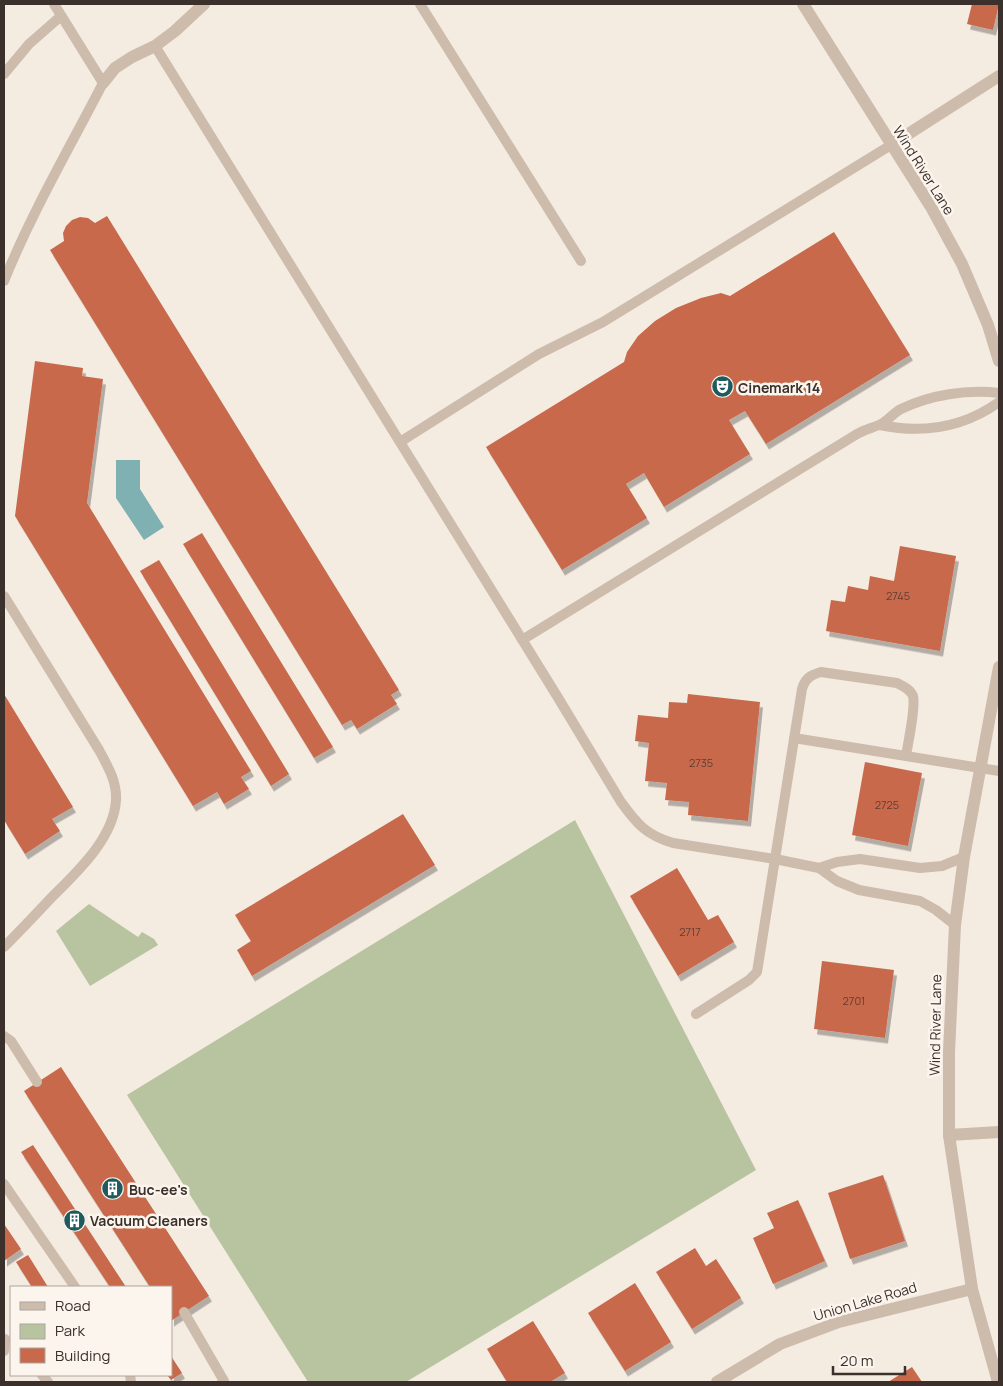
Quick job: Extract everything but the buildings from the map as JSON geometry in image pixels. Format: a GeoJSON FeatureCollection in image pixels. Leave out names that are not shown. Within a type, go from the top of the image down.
{"type":"FeatureCollection","features":[{"type":"Feature","properties":{"kind":"street"},"geometry":{"type":"LineString","coordinates":[[103,83],[115,68],[155,46],[175,31],[204,4]]}},
{"type":"Feature","properties":{"kind":"street","name":"Wind River Lane"},"geometry":{"type":"LineString","coordinates":[[803,4],[931,207],[962,264],[988,325],[999,361]]}},
{"type":"Feature","properties":{"kind":"street"},"geometry":{"type":"LineString","coordinates":[[891,145],[999,76]]}},
{"type":"Feature","properties":{"kind":"street","name":"Wind River Lane"},"geometry":{"type":"LineString","coordinates":[[998,1382],[972,1289],[949,1135],[950,1007],[954,925],[964,856],[999,667]]}},
{"type":"Feature","properties":{"kind":"street"},"geometry":{"type":"LineString","coordinates":[[949,1135],[999,1132]]}},
{"type":"Feature","properties":{"kind":"street","name":"Union Lake Road"},"geometry":{"type":"LineString","coordinates":[[717,1382],[780,1344],[838,1322],[972,1289]]}},
{"type":"Feature","properties":{"kind":"lane"},"geometry":{"type":"LineString","coordinates":[[4,280],[30,222],[103,83],[54,4]]}},
{"type":"Feature","properties":{"kind":"lane"},"geometry":{"type":"LineString","coordinates":[[420,4],[581,261]]}},
{"type":"Feature","properties":{"kind":"lane"},"geometry":{"type":"LineString","coordinates":[[4,74],[30,44],[61,16]]}},
{"type":"Feature","properties":{"kind":"lane"},"geometry":{"type":"LineString","coordinates":[[155,46],[620,802],[643,830],[657,838],[672,843],[819,868],[837,881],[859,890],[920,901],[936,910],[954,925]]}},
{"type":"Feature","properties":{"kind":"lane"},"geometry":{"type":"LineString","coordinates":[[400,442],[539,354],[603,322],[891,145]]}},
{"type":"Feature","properties":{"kind":"lane"},"geometry":{"type":"LineString","coordinates":[[522,640],[857,434],[880,425],[898,411],[916,403],[962,393],[984,391],[999,393]]}},
{"type":"Feature","properties":{"kind":"lane"},"geometry":{"type":"LineString","coordinates":[[880,425],[909,430],[936,427],[964,421],[982,414],[999,402]]}},
{"type":"Feature","properties":{"kind":"lane"},"geometry":{"type":"LineString","coordinates":[[4,596],[99,750],[112,774],[116,799],[111,821],[83,866],[4,947]]}},
{"type":"Feature","properties":{"kind":"lane"},"geometry":{"type":"LineString","coordinates":[[696,1014],[749,980],[757,972],[802,689],[805,680],[812,674],[821,672],[898,684],[906,688],[912,694],[914,705],[906,756]]}},
{"type":"Feature","properties":{"kind":"lane"},"geometry":{"type":"LineString","coordinates":[[794,738],[981,769],[999,770]]}},
{"type":"Feature","properties":{"kind":"lane"},"geometry":{"type":"LineString","coordinates":[[819,868],[837,862],[860,859],[920,868],[942,866],[964,856]]}},
{"type":"Feature","properties":{"kind":"lane"},"geometry":{"type":"LineString","coordinates":[[4,1036],[11,1040],[37,1082]]}},
{"type":"Feature","properties":{"kind":"lane"},"geometry":{"type":"LineString","coordinates":[[4,1184],[74,1286]]}},
{"type":"Feature","properties":{"kind":"lane"},"geometry":{"type":"LineString","coordinates":[[184,1312],[224,1382],[222,1382]]}},
{"type":"Feature","properties":{"kind":"lane"},"geometry":{"type":"LineString","coordinates":[[4,1351],[7,1340]]}},
{"type":"Feature","properties":{"kind":"green space"},"geometry":{"type":"Polygon","coordinates":[[[575,820],[756,1170],[406,1382],[308,1382],[127,1095],[575,820]]]}},
{"type":"Feature","properties":{"kind":"green space"},"geometry":{"type":"Polygon","coordinates":[[[89,904],[138,937],[142,932],[154,939],[158,945],[90,986],[56,931],[89,904]]]}},
{"type":"Feature","properties":{"kind":"water"},"geometry":{"type":"Polygon","coordinates":[[[116,460],[140,460],[140,489],[164,527],[144,540],[116,498],[116,460]]]}},
{"type":"Feature","properties":{"kind":"place","name":"Cinemark 14"},"geometry":{"type":"Point","coordinates":[722,387]}},
{"type":"Feature","properties":{"kind":"place","name":"Buc-ee's"},"geometry":{"type":"Point","coordinates":[113,1189]}},
{"type":"Feature","properties":{"kind":"place","name":"Vacuum Cleaners"},"geometry":{"type":"Point","coordinates":[74,1220]}}]}
